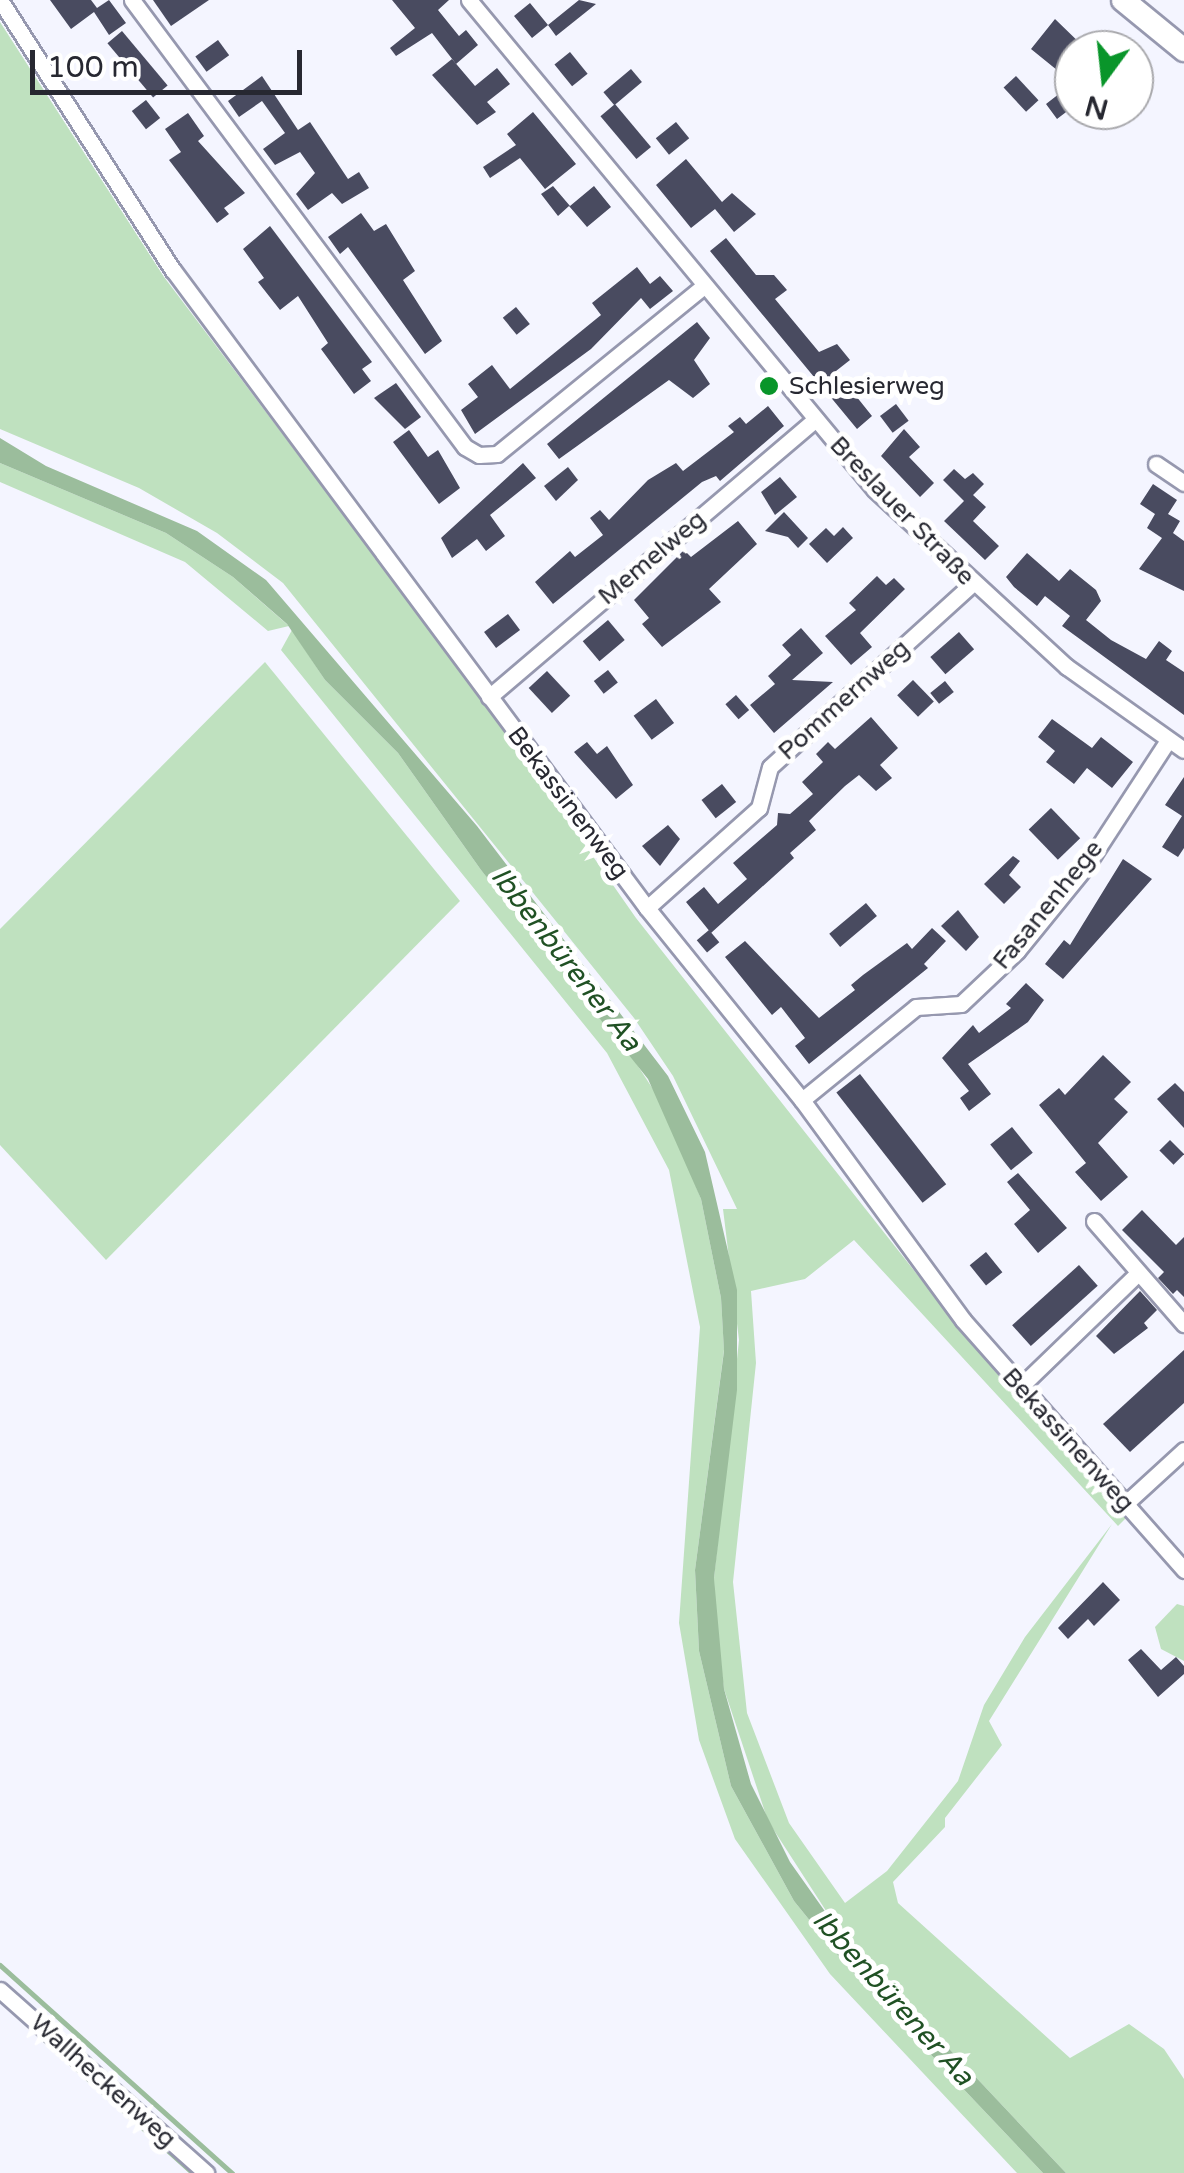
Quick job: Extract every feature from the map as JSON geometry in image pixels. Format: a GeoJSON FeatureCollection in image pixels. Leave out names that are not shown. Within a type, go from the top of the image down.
{"type":"FeatureCollection","features":[{"type":"Feature","properties":{"kind":"main road"},"geometry":{"type":"LineString","coordinates":[[1123,0],[1184,50]]}},
{"type":"Feature","properties":{"kind":"street","name":"Bekassinenweg"},"geometry":{"type":"LineString","coordinates":[[0,0],[174,270],[646,908],[802,1100],[963,1320],[1184,1570]]}},
{"type":"Feature","properties":{"kind":"street"},"geometry":{"type":"LineString","coordinates":[[132,0],[465,447],[479,455],[498,454],[704,286]]}},
{"type":"Feature","properties":{"kind":"street","name":"Breslauer Straße"},"geometry":{"type":"LineString","coordinates":[[469,0],[875,490],[971,585],[1068,667],[1184,750]]}},
{"type":"Feature","properties":{"kind":"street","name":"Memelweg"},"geometry":{"type":"LineString","coordinates":[[489,698],[816,420]]}},
{"type":"Feature","properties":{"kind":"street"},"geometry":{"type":"LineString","coordinates":[[1156,464],[1184,483]]}},
{"type":"Feature","properties":{"kind":"street","name":"Pommernweg"},"geometry":{"type":"LineString","coordinates":[[646,908],[759,808],[770,767],[971,585]]}},
{"type":"Feature","properties":{"kind":"street","name":"Fasanenhege"},"geometry":{"type":"LineString","coordinates":[[802,1100],[916,1008],[961,1004],[1017,951],[1086,866],[1168,740]]}},
{"type":"Feature","properties":{"kind":"street"},"geometry":{"type":"LineString","coordinates":[[1094,1221],[1136,1275],[1184,1324]]}},
{"type":"Feature","properties":{"kind":"street"},"geometry":{"type":"LineString","coordinates":[[1020,1387],[1136,1275]]}},
{"type":"Feature","properties":{"kind":"street"},"geometry":{"type":"LineString","coordinates":[[1125,1504],[1184,1450]]}},
{"type":"Feature","properties":{"kind":"street","name":"Wallheckenweg"},"geometry":{"type":"LineString","coordinates":[[0,1990],[206,2173]]}},
{"type":"Feature","properties":{"kind":"shaded area"},"geometry":{"type":"Polygon","coordinates":[[[0,22],[164,277],[485,702],[636,918],[957,1325],[1126,1518],[1118,1526],[854,1240],[805,1279],[751,1291],[756,1363],[733,1582],[747,1713],[789,1823],[845,1903],[887,1871],[958,1781],[984,1705],[1025,1637],[1112,1524],[989,1721],[1002,1745],[945,1818],[945,1827],[893,1882],[898,1903],[1070,2058],[1129,2024],[1164,2049],[1184,2079],[1184,2173],[1066,2173],[841,1934],[768,1821],[724,1689],[715,1622],[714,1578],[739,1340],[723,1209],[737,1209],[673,1076],[634,1018],[283,583],[217,533],[139,488],[0,429],[0,22]]]}},
{"type":"Feature","properties":{"kind":"shaded area"},"geometry":{"type":"Polygon","coordinates":[[[0,463],[166,533],[233,577],[289,626],[268,631],[185,562],[0,482],[0,463]]]}},
{"type":"Feature","properties":{"kind":"shaded area"},"geometry":{"type":"Polygon","coordinates":[[[292,630],[325,680],[398,753],[481,870],[615,1031],[664,1106],[701,1199],[721,1298],[724,1350],[695,1570],[699,1651],[731,1786],[794,1901],[845,1964],[1043,2173],[1017,2173],[830,1974],[735,1839],[699,1740],[679,1623],[700,1327],[669,1170],[607,1053],[281,650],[292,630]]]}},
{"type":"Feature","properties":{"kind":"shaded area"},"geometry":{"type":"Polygon","coordinates":[[[265,662],[460,901],[106,1260],[0,1145],[0,929],[265,662]]]}},
{"type":"Feature","properties":{"kind":"shaded area"},"geometry":{"type":"Polygon","coordinates":[[[1177,1604],[1184,1606],[1184,1661],[1161,1649],[1155,1627],[1177,1604]]]}},
{"type":"Feature","properties":{"kind":"water","name":"Ibbenbürener Aa"},"geometry":{"type":"Polygon","coordinates":[[[0,438],[46,466],[197,531],[266,580],[477,826],[668,1076],[705,1152],[737,1290],[737,1390],[714,1578],[724,1689],[751,1784],[790,1862],[841,1934],[1066,2173],[1043,2173],[845,1964],[794,1901],[731,1786],[699,1651],[695,1570],[724,1351],[721,1298],[701,1199],[648,1079],[481,870],[398,753],[325,680],[287,624],[233,577],[166,533],[0,463],[0,438]]]}},
{"type":"Feature","properties":{"kind":"building"},"geometry":{"type":"Polygon","coordinates":[[[50,0],[91,0],[97,8],[109,0],[126,23],[109,35],[94,12],[71,29],[50,0]]]}},
{"type":"Feature","properties":{"kind":"building"},"geometry":{"type":"Polygon","coordinates":[[[153,0],[209,0],[171,26],[153,0]]]}},
{"type":"Feature","properties":{"kind":"building"},"geometry":{"type":"Polygon","coordinates":[[[392,0],[449,0],[438,10],[459,36],[466,30],[478,45],[456,64],[432,33],[396,56],[390,48],[415,28],[392,0]]]}},
{"type":"Feature","properties":{"kind":"building"},"geometry":{"type":"Polygon","coordinates":[[[579,0],[596,4],[556,36],[548,25],[579,0]]]}},
{"type":"Feature","properties":{"kind":"building"},"geometry":{"type":"Polygon","coordinates":[[[530,3],[548,25],[532,38],[514,16],[530,3]]]}},
{"type":"Feature","properties":{"kind":"building"},"geometry":{"type":"Polygon","coordinates":[[[1055,19],[1066,30],[1054,30],[1054,68],[1031,49],[1055,19]]]}},
{"type":"Feature","properties":{"kind":"building"},"geometry":{"type":"Polygon","coordinates":[[[122,31],[168,85],[153,98],[107,43],[122,31]]]}},
{"type":"Feature","properties":{"kind":"building"},"geometry":{"type":"Polygon","coordinates":[[[218,40],[229,55],[207,72],[195,56],[218,40]]]}},
{"type":"Feature","properties":{"kind":"building"},"geometry":{"type":"Polygon","coordinates":[[[570,52],[588,74],[572,86],[554,65],[570,52]]]}},
{"type":"Feature","properties":{"kind":"building"},"geometry":{"type":"Polygon","coordinates":[[[452,59],[475,86],[497,68],[510,84],[487,102],[496,112],[477,125],[432,75],[452,59]]]}},
{"type":"Feature","properties":{"kind":"building"},"geometry":{"type":"Polygon","coordinates":[[[631,69],[642,82],[614,105],[603,92],[631,69]]]}},
{"type":"Feature","properties":{"kind":"building"},"geometry":{"type":"Polygon","coordinates":[[[262,76],[298,130],[310,122],[348,179],[359,172],[369,188],[342,204],[332,193],[308,210],[296,194],[315,173],[300,152],[275,165],[263,149],[285,133],[262,101],[239,117],[228,101],[262,76]]]}},
{"type":"Feature","properties":{"kind":"building"},"geometry":{"type":"Polygon","coordinates":[[[1016,76],[1039,100],[1026,112],[1004,88],[1016,76]]]}},
{"type":"Feature","properties":{"kind":"building"},"geometry":{"type":"Polygon","coordinates":[[[1054,98],[1054,115],[1046,104],[1054,98]]]}},
{"type":"Feature","properties":{"kind":"building"},"geometry":{"type":"Polygon","coordinates":[[[146,100],[160,118],[146,129],[132,111],[146,100]]]}},
{"type":"Feature","properties":{"kind":"building"},"geometry":{"type":"Polygon","coordinates":[[[615,104],[651,147],[636,159],[600,116],[615,104]]]}},
{"type":"Feature","properties":{"kind":"building"},"geometry":{"type":"Polygon","coordinates":[[[533,112],[576,164],[545,189],[520,158],[490,178],[483,167],[516,145],[507,134],[533,112]]]}},
{"type":"Feature","properties":{"kind":"building"},"geometry":{"type":"Polygon","coordinates":[[[188,113],[204,136],[198,141],[245,193],[224,208],[229,214],[217,223],[169,160],[181,152],[165,129],[188,113]]]}},
{"type":"Feature","properties":{"kind":"building"},"geometry":{"type":"Polygon","coordinates":[[[676,122],[689,138],[669,155],[656,138],[676,122]]]}},
{"type":"Feature","properties":{"kind":"building"},"geometry":{"type":"Polygon","coordinates":[[[686,159],[722,202],[732,193],[756,214],[734,232],[715,209],[691,228],[656,185],[686,159]]]}},
{"type":"Feature","properties":{"kind":"building"},"geometry":{"type":"Polygon","coordinates":[[[553,186],[570,206],[594,186],[611,207],[587,227],[569,206],[558,216],[541,194],[553,186]]]}},
{"type":"Feature","properties":{"kind":"building"},"geometry":{"type":"Polygon","coordinates":[[[361,213],[374,231],[386,224],[415,271],[403,280],[442,341],[425,354],[348,247],[340,254],[328,237],[361,213]]]}},
{"type":"Feature","properties":{"kind":"building"},"geometry":{"type":"Polygon","coordinates":[[[270,226],[372,362],[362,369],[371,381],[354,394],[321,349],[328,343],[298,296],[280,310],[258,282],[264,278],[243,249],[270,226]]]}},
{"type":"Feature","properties":{"kind":"building"},"geometry":{"type":"Polygon","coordinates":[[[726,238],[756,275],[774,275],[787,290],[775,299],[819,352],[837,344],[850,360],[836,371],[872,416],[857,429],[710,251],[726,238]]]}},
{"type":"Feature","properties":{"kind":"building"},"geometry":{"type":"Polygon","coordinates":[[[637,267],[650,284],[660,276],[673,291],[650,309],[641,298],[591,349],[475,434],[461,410],[478,397],[468,384],[492,365],[510,389],[601,315],[592,303],[637,267]]]}},
{"type":"Feature","properties":{"kind":"building"},"geometry":{"type":"Polygon","coordinates":[[[516,307],[530,324],[517,335],[503,318],[516,307]]]}},
{"type":"Feature","properties":{"kind":"building"},"geometry":{"type":"Polygon","coordinates":[[[697,322],[710,338],[694,360],[710,384],[693,398],[669,380],[559,459],[547,444],[697,322]]]}},
{"type":"Feature","properties":{"kind":"building"},"geometry":{"type":"Polygon","coordinates":[[[396,383],[421,417],[405,429],[374,398],[396,383]]]}},
{"type":"Feature","properties":{"kind":"building"},"geometry":{"type":"Polygon","coordinates":[[[896,404],[909,421],[893,433],[880,416],[896,404]]]}},
{"type":"Feature","properties":{"kind":"building"},"geometry":{"type":"Polygon","coordinates":[[[768,406],[784,426],[720,481],[716,476],[702,482],[553,604],[535,582],[570,551],[575,557],[603,535],[590,518],[600,510],[609,520],[648,480],[676,463],[683,471],[734,432],[728,426],[740,417],[746,424],[768,406]]]}},
{"type":"Feature","properties":{"kind":"building"},"geometry":{"type":"Polygon","coordinates":[[[904,429],[920,447],[909,457],[934,483],[920,497],[881,456],[904,429]]]}},
{"type":"Feature","properties":{"kind":"building"},"geometry":{"type":"Polygon","coordinates":[[[409,430],[428,457],[438,450],[460,488],[439,504],[393,442],[409,430]]]}},
{"type":"Feature","properties":{"kind":"building"},"geometry":{"type":"Polygon","coordinates":[[[523,463],[536,478],[490,515],[505,536],[486,551],[477,539],[452,558],[441,538],[523,463]]]}},
{"type":"Feature","properties":{"kind":"building"},"geometry":{"type":"Polygon","coordinates":[[[568,467],[578,480],[556,501],[544,486],[568,467]]]}},
{"type":"Feature","properties":{"kind":"building"},"geometry":{"type":"Polygon","coordinates":[[[954,469],[965,479],[973,473],[984,484],[973,495],[986,507],[973,521],[999,546],[985,560],[944,521],[964,501],[943,480],[954,469]]]}},
{"type":"Feature","properties":{"kind":"building"},"geometry":{"type":"Polygon","coordinates":[[[780,477],[797,497],[775,515],[761,492],[780,477]]]}},
{"type":"Feature","properties":{"kind":"building"},"geometry":{"type":"Polygon","coordinates":[[[1153,484],[1177,500],[1168,514],[1180,521],[1173,533],[1184,541],[1184,591],[1139,569],[1162,538],[1147,528],[1155,514],[1140,504],[1153,484]]]}},
{"type":"Feature","properties":{"kind":"building"},"geometry":{"type":"Polygon","coordinates":[[[784,512],[808,538],[798,548],[788,537],[765,531],[784,512]]]}},
{"type":"Feature","properties":{"kind":"building"},"geometry":{"type":"Polygon","coordinates":[[[738,521],[757,544],[709,589],[721,602],[662,647],[642,624],[649,618],[634,600],[684,550],[691,557],[738,521]]]}},
{"type":"Feature","properties":{"kind":"building"},"geometry":{"type":"Polygon","coordinates":[[[843,527],[853,538],[827,563],[809,544],[826,528],[834,536],[843,527]]]}},
{"type":"Feature","properties":{"kind":"building"},"geometry":{"type":"Polygon","coordinates":[[[1027,553],[1059,581],[1070,569],[1096,590],[1101,601],[1086,620],[1111,640],[1146,659],[1159,641],[1172,651],[1166,660],[1184,672],[1184,715],[1062,626],[1070,616],[1045,596],[1037,606],[1014,587],[1006,577],[1027,553]]]}},
{"type":"Feature","properties":{"kind":"building"},"geometry":{"type":"Polygon","coordinates":[[[877,576],[886,585],[894,578],[905,589],[860,633],[872,647],[851,665],[825,636],[856,610],[849,603],[877,576]]]}},
{"type":"Feature","properties":{"kind":"building"},"geometry":{"type":"Polygon","coordinates":[[[508,614],[520,630],[496,648],[484,632],[508,614]]]}},
{"type":"Feature","properties":{"kind":"building"},"geometry":{"type":"Polygon","coordinates":[[[608,620],[625,640],[599,661],[583,641],[608,620]]]}},
{"type":"Feature","properties":{"kind":"building"},"geometry":{"type":"Polygon","coordinates":[[[801,628],[823,653],[792,680],[833,682],[774,733],[750,705],[775,684],[768,676],[791,655],[782,645],[801,628]]]}},
{"type":"Feature","properties":{"kind":"building"},"geometry":{"type":"Polygon","coordinates":[[[959,632],[974,649],[945,674],[930,657],[959,632]]]}},
{"type":"Feature","properties":{"kind":"building"},"geometry":{"type":"Polygon","coordinates":[[[608,670],[618,683],[604,694],[594,681],[608,670]]]}},
{"type":"Feature","properties":{"kind":"building"},"geometry":{"type":"Polygon","coordinates":[[[547,671],[570,696],[552,713],[529,688],[547,671]]]}},
{"type":"Feature","properties":{"kind":"building"},"geometry":{"type":"Polygon","coordinates":[[[913,680],[934,702],[918,717],[897,695],[913,680]]]}},
{"type":"Feature","properties":{"kind":"building"},"geometry":{"type":"Polygon","coordinates":[[[945,681],[954,692],[939,704],[930,693],[945,681]]]}},
{"type":"Feature","properties":{"kind":"building"},"geometry":{"type":"Polygon","coordinates":[[[736,695],[749,710],[739,719],[725,704],[736,695]]]}},
{"type":"Feature","properties":{"kind":"building"},"geometry":{"type":"Polygon","coordinates":[[[656,699],[674,723],[652,740],[634,716],[656,699]]]}},
{"type":"Feature","properties":{"kind":"building"},"geometry":{"type":"Polygon","coordinates":[[[871,717],[898,748],[880,765],[892,778],[876,791],[859,775],[845,786],[809,821],[816,830],[790,853],[794,858],[711,933],[686,902],[704,887],[718,904],[747,879],[733,863],[777,825],[778,813],[790,814],[813,794],[802,782],[823,762],[816,754],[828,742],[835,749],[871,717]]]}},
{"type":"Feature","properties":{"kind":"building"},"geometry":{"type":"Polygon","coordinates":[[[1052,719],[1092,748],[1101,737],[1133,762],[1112,788],[1087,768],[1074,784],[1046,762],[1055,751],[1038,737],[1052,719]]]}},
{"type":"Feature","properties":{"kind":"building"},"geometry":{"type":"Polygon","coordinates":[[[587,742],[597,754],[607,746],[633,785],[616,799],[574,752],[587,742]]]}},
{"type":"Feature","properties":{"kind":"building"},"geometry":{"type":"Polygon","coordinates":[[[1184,777],[1184,848],[1178,857],[1162,847],[1182,816],[1165,805],[1184,777]]]}},
{"type":"Feature","properties":{"kind":"building"},"geometry":{"type":"Polygon","coordinates":[[[722,784],[736,802],[716,818],[702,800],[722,784]]]}},
{"type":"Feature","properties":{"kind":"building"},"geometry":{"type":"Polygon","coordinates":[[[1051,808],[1080,838],[1058,860],[1029,830],[1051,808]]]}},
{"type":"Feature","properties":{"kind":"building"},"geometry":{"type":"Polygon","coordinates":[[[668,825],[680,839],[660,866],[642,846],[668,825]]]}},
{"type":"Feature","properties":{"kind":"building"},"geometry":{"type":"Polygon","coordinates":[[[1013,856],[1020,861],[1009,875],[1021,887],[1004,904],[984,884],[1013,856]]]}},
{"type":"Feature","properties":{"kind":"building"},"geometry":{"type":"Polygon","coordinates":[[[1123,859],[1152,879],[1063,979],[1045,964],[1064,940],[1070,945],[1123,859]]]}},
{"type":"Feature","properties":{"kind":"building"},"geometry":{"type":"Polygon","coordinates":[[[866,903],[877,916],[840,947],[829,934],[866,903]]]}},
{"type":"Feature","properties":{"kind":"building"},"geometry":{"type":"Polygon","coordinates":[[[958,910],[979,937],[966,951],[941,926],[958,910]]]}},
{"type":"Feature","properties":{"kind":"building"},"geometry":{"type":"Polygon","coordinates":[[[932,928],[946,941],[924,964],[928,968],[809,1064],[795,1046],[805,1038],[781,1007],[772,1015],[725,957],[745,941],[819,1018],[855,990],[851,985],[863,975],[907,943],[912,949],[932,928]]]}},
{"type":"Feature","properties":{"kind":"building"},"geometry":{"type":"Polygon","coordinates":[[[709,930],[719,942],[707,953],[697,940],[709,930]]]}},
{"type":"Feature","properties":{"kind":"building"},"geometry":{"type":"Polygon","coordinates":[[[1026,983],[1044,1000],[1028,1022],[968,1064],[991,1094],[969,1111],[960,1098],[969,1091],[942,1058],[973,1025],[979,1033],[1011,1008],[1006,1004],[1026,983]]]}},
{"type":"Feature","properties":{"kind":"building"},"geometry":{"type":"Polygon","coordinates":[[[1103,1055],[1131,1082],[1114,1099],[1128,1112],[1098,1143],[1128,1177],[1101,1201],[1075,1172],[1086,1163],[1039,1105],[1059,1088],[1065,1095],[1103,1055]]]}},
{"type":"Feature","properties":{"kind":"building"},"geometry":{"type":"Polygon","coordinates":[[[860,1074],[946,1184],[923,1203],[836,1092],[860,1074]]]}},
{"type":"Feature","properties":{"kind":"building"},"geometry":{"type":"Polygon","coordinates":[[[1175,1083],[1184,1092],[1184,1128],[1157,1099],[1175,1083]]]}},
{"type":"Feature","properties":{"kind":"building"},"geometry":{"type":"Polygon","coordinates":[[[1012,1127],[1033,1153],[1011,1170],[990,1145],[1012,1127]]]}},
{"type":"Feature","properties":{"kind":"building"},"geometry":{"type":"Polygon","coordinates":[[[1170,1140],[1184,1154],[1174,1165],[1159,1151],[1170,1140]]]}},
{"type":"Feature","properties":{"kind":"building"},"geometry":{"type":"Polygon","coordinates":[[[1018,1173],[1067,1228],[1038,1253],[1014,1224],[1030,1210],[1007,1182],[1018,1173]]]}},
{"type":"Feature","properties":{"kind":"building"},"geometry":{"type":"Polygon","coordinates":[[[1142,1210],[1176,1245],[1184,1237],[1184,1297],[1177,1290],[1173,1294],[1158,1278],[1164,1272],[1122,1230],[1142,1210]]]}},
{"type":"Feature","properties":{"kind":"building"},"geometry":{"type":"Polygon","coordinates":[[[986,1252],[1002,1272],[986,1285],[970,1265],[986,1252]]]}},
{"type":"Feature","properties":{"kind":"building"},"geometry":{"type":"Polygon","coordinates":[[[1079,1265],[1098,1286],[1031,1346],[1012,1325],[1079,1265]]]}},
{"type":"Feature","properties":{"kind":"building"},"geometry":{"type":"Polygon","coordinates":[[[1140,1291],[1157,1310],[1144,1323],[1148,1328],[1114,1354],[1096,1336],[1140,1291]]]}},
{"type":"Feature","properties":{"kind":"building"},"geometry":{"type":"Polygon","coordinates":[[[1184,1350],[1184,1403],[1130,1452],[1103,1424],[1184,1350]]]}},
{"type":"Feature","properties":{"kind":"building"},"geometry":{"type":"Polygon","coordinates":[[[1103,1582],[1120,1600],[1094,1626],[1088,1619],[1068,1639],[1058,1628],[1103,1582]]]}},
{"type":"Feature","properties":{"kind":"building"},"geometry":{"type":"Polygon","coordinates":[[[1141,1649],[1161,1670],[1176,1657],[1184,1666],[1184,1674],[1158,1697],[1128,1660],[1141,1649]]]}},
{"type":"Feature","properties":{"kind":"waterway"},"geometry":{"type":"LineString","coordinates":[[0,1965],[232,2173]]}},
{"type":"Feature","properties":{"kind":"waterway"},"geometry":{"type":"LineString","coordinates":[[39,2035],[193,2173]]}},
{"type":"Feature","properties":{"kind":"place","name":"Schlesierweg"},"geometry":{"type":"Point","coordinates":[769,386]}}]}
